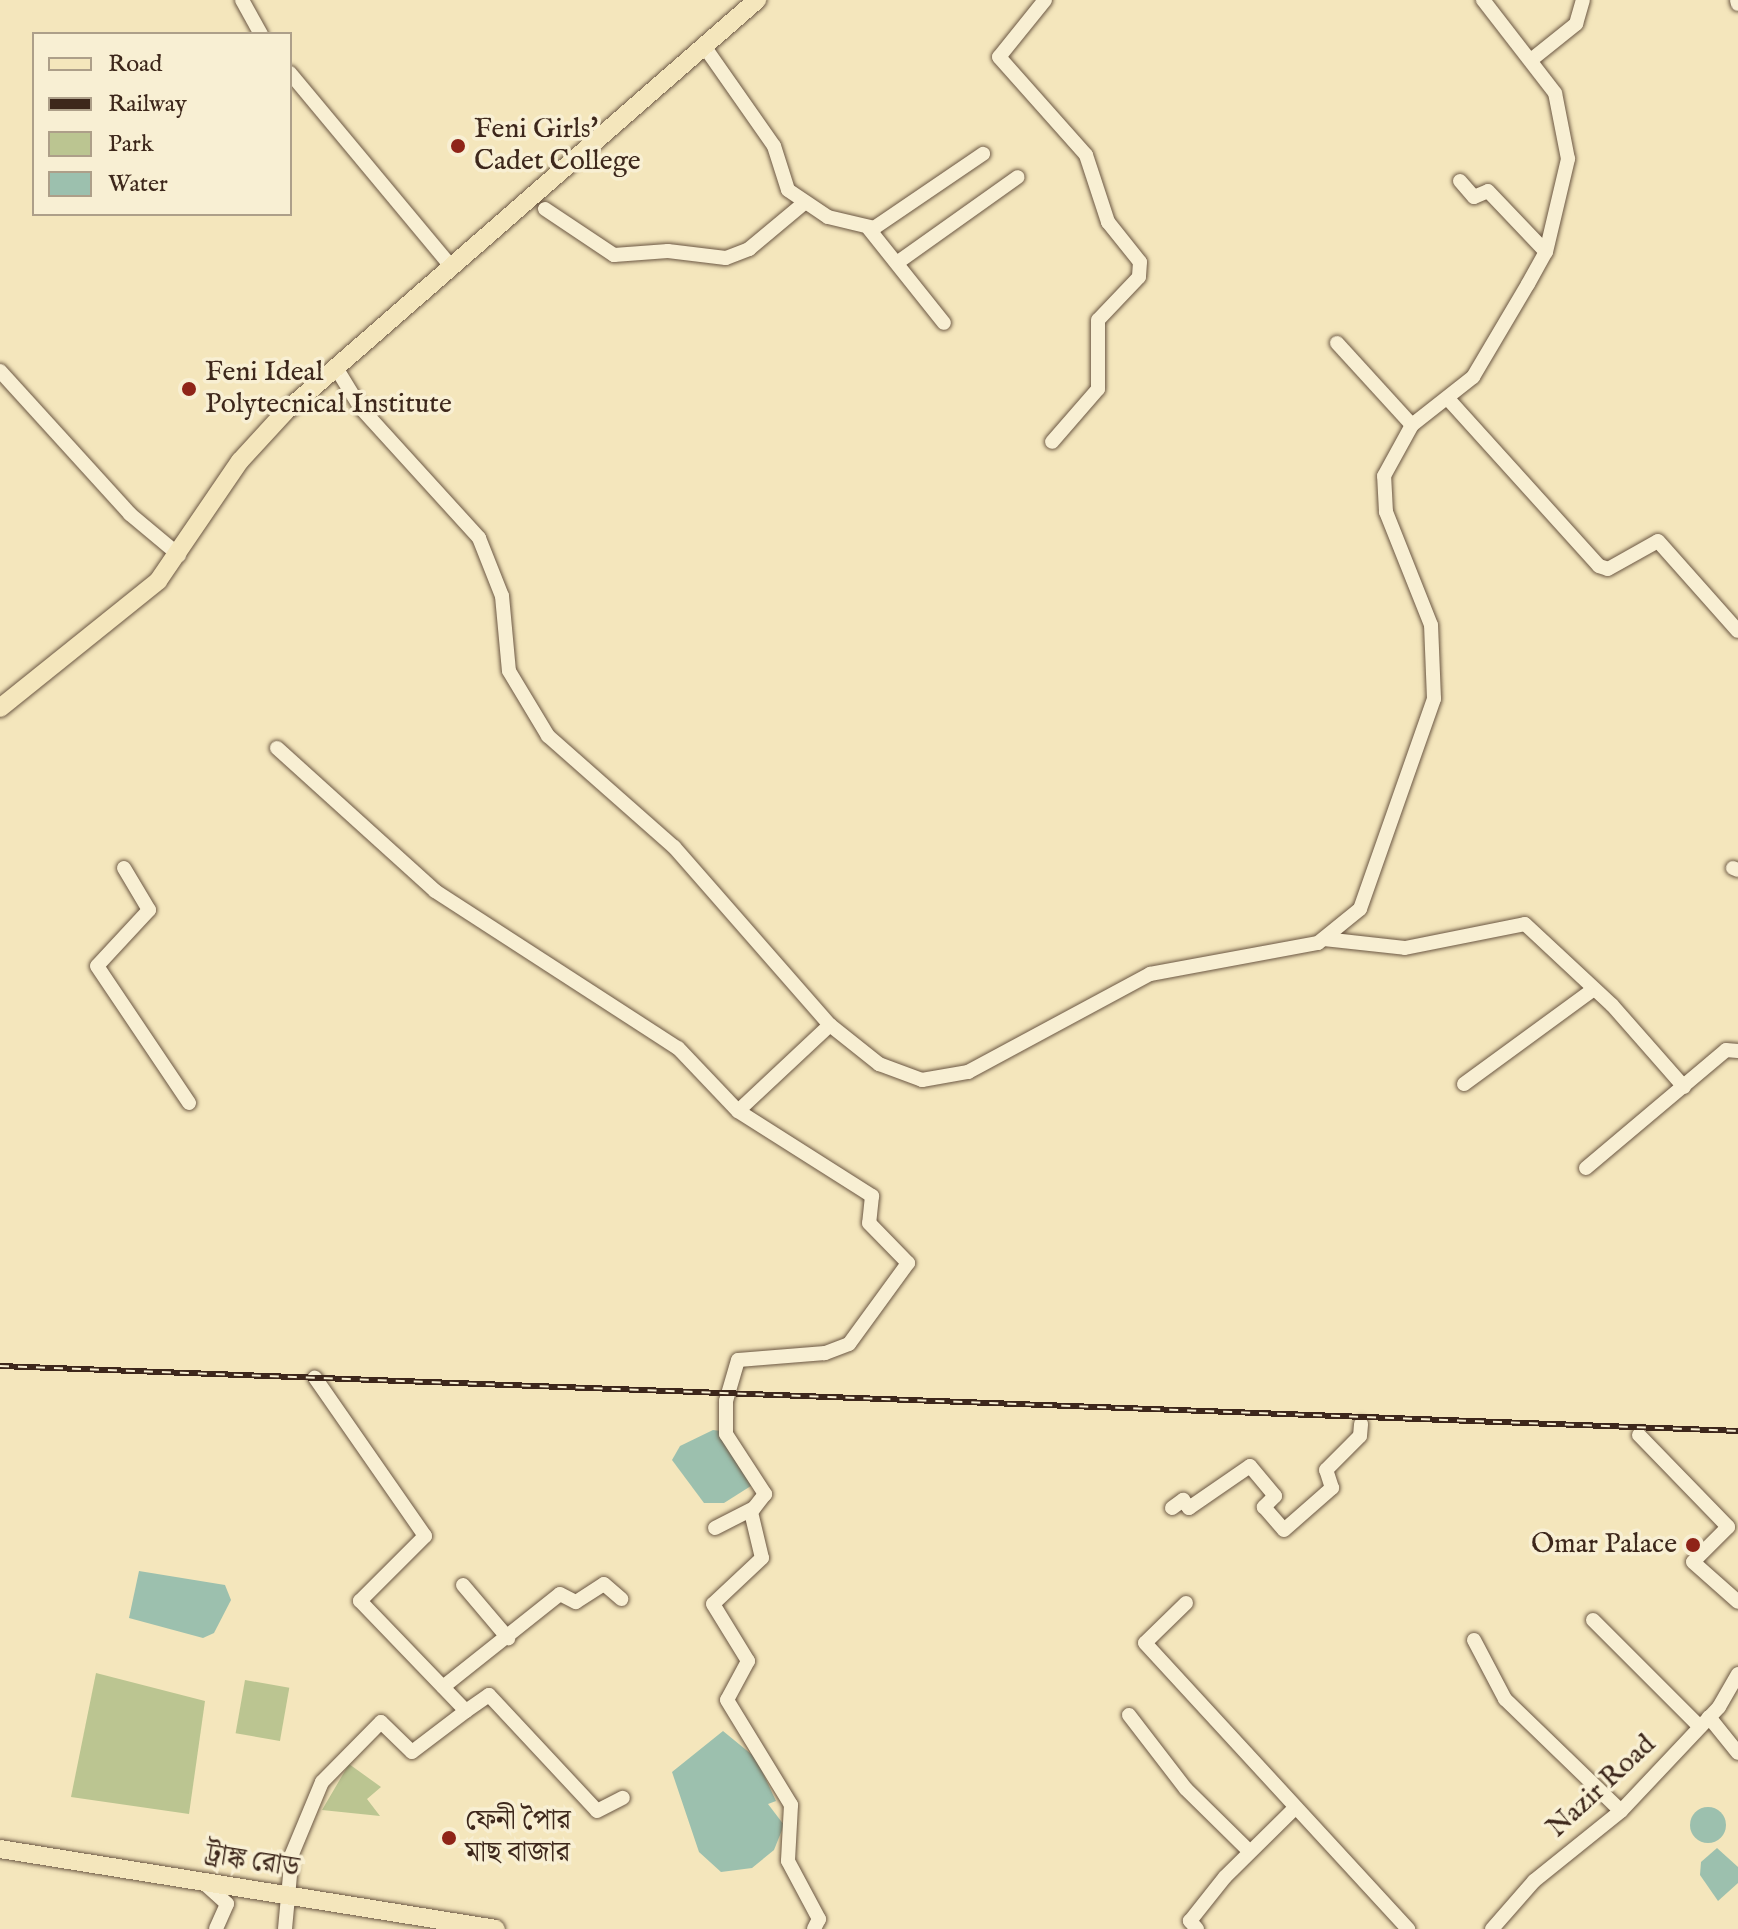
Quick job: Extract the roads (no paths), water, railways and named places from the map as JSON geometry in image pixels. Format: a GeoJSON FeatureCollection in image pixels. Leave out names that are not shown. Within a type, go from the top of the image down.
{"type":"FeatureCollection","features":[{"type":"Feature","properties":{"kind":"main road"},"geometry":{"type":"LineString","coordinates":[[0,708],[134,604],[179,555],[240,461],[335,366],[757,0]]}},
{"type":"Feature","properties":{"kind":"main road","name":"ট্রাঙ্ক রোড"},"geometry":{"type":"LineString","coordinates":[[0,1849],[496,1929]]}},
{"type":"Feature","properties":{"kind":"street"},"geometry":{"type":"LineString","coordinates":[[242,0],[260,32]]}},
{"type":"Feature","properties":{"kind":"street"},"geometry":{"type":"LineString","coordinates":[[1045,0],[999,57],[1086,155],[1108,222],[1140,262],[1139,277],[1098,320],[1098,389],[1052,442]]}},
{"type":"Feature","properties":{"kind":"street"},"geometry":{"type":"LineString","coordinates":[[1324,939],[1360,909],[1434,699],[1431,625],[1382,495],[1412,425],[1450,401],[1473,377],[1546,252],[1568,135],[1555,93],[1483,0]]}},
{"type":"Feature","properties":{"kind":"street"},"geometry":{"type":"LineString","coordinates":[[1531,60],[1576,24],[1583,0]]}},
{"type":"Feature","properties":{"kind":"street"},"geometry":{"type":"LineString","coordinates":[[704,46],[774,146],[788,190],[803,204],[869,229],[901,260],[944,323]]}},
{"type":"Feature","properties":{"kind":"street"},"geometry":{"type":"LineString","coordinates":[[292,75],[449,264]]}},
{"type":"Feature","properties":{"kind":"street"},"geometry":{"type":"LineString","coordinates":[[869,229],[983,154]]}},
{"type":"Feature","properties":{"kind":"street"},"geometry":{"type":"LineString","coordinates":[[901,260],[1018,177]]}},
{"type":"Feature","properties":{"kind":"street"},"geometry":{"type":"LineString","coordinates":[[1460,181],[1474,197],[1488,191],[1546,252]]}},
{"type":"Feature","properties":{"kind":"street"},"geometry":{"type":"LineString","coordinates":[[545,209],[614,255],[668,251],[726,258],[749,249],[803,204]]}},
{"type":"Feature","properties":{"kind":"street"},"geometry":{"type":"LineString","coordinates":[[1337,343],[1412,425]]}},
{"type":"Feature","properties":{"kind":"street"},"geometry":{"type":"LineString","coordinates":[[335,366],[360,407],[479,538],[502,596],[509,671],[548,736],[674,847],[830,1025],[879,1064],[922,1080],[942,1078],[1059,1028],[1150,974],[1324,939],[1405,948],[1521,923],[1684,1087]]}},
{"type":"Feature","properties":{"kind":"street"},"geometry":{"type":"LineString","coordinates":[[0,371],[130,514],[179,555]]}},
{"type":"Feature","properties":{"kind":"street"},"geometry":{"type":"LineString","coordinates":[[1450,401],[1599,566],[1608,569],[1658,541],[1738,631]]}},
{"type":"Feature","properties":{"kind":"street"},"geometry":{"type":"LineString","coordinates":[[277,748],[435,891],[678,1048],[738,1111],[872,1196],[869,1223],[908,1263],[849,1344],[734,1364],[724,1422],[763,1487],[754,1508],[762,1558],[713,1604],[748,1661],[727,1700],[791,1805],[788,1861],[819,1919],[814,1929]]}},
{"type":"Feature","properties":{"kind":"street"},"geometry":{"type":"LineString","coordinates":[[124,868],[149,910],[97,966],[189,1103]]}},
{"type":"Feature","properties":{"kind":"street"},"geometry":{"type":"LineString","coordinates":[[1464,1084],[1591,991]]}},
{"type":"Feature","properties":{"kind":"street"},"geometry":{"type":"LineString","coordinates":[[738,1111],[830,1025]]}},
{"type":"Feature","properties":{"kind":"street"},"geometry":{"type":"LineString","coordinates":[[1586,1168],[1726,1050],[1738,1051]]}},
{"type":"Feature","properties":{"kind":"street"},"geometry":{"type":"LineString","coordinates":[[315,1378],[425,1536],[360,1601],[466,1711]]}},
{"type":"Feature","properties":{"kind":"street"},"geometry":{"type":"LineString","coordinates":[[1172,1508],[1183,1500],[1189,1508],[1250,1466],[1275,1496],[1264,1507],[1284,1530],[1332,1488],[1326,1470],[1360,1436],[1361,1424]]}},
{"type":"Feature","properties":{"kind":"street"},"geometry":{"type":"LineString","coordinates":[[1639,1435],[1728,1527],[1693,1562],[1738,1602]]}},
{"type":"Feature","properties":{"kind":"street"},"geometry":{"type":"LineString","coordinates":[[715,1528],[754,1508]]}},
{"type":"Feature","properties":{"kind":"street"},"geometry":{"type":"LineString","coordinates":[[443,1687],[560,1594],[576,1602],[604,1584],[621,1599]]}},
{"type":"Feature","properties":{"kind":"street"},"geometry":{"type":"LineString","coordinates":[[463,1585],[508,1638]]}},
{"type":"Feature","properties":{"kind":"street"},"geometry":{"type":"LineString","coordinates":[[1186,1603],[1143,1640],[1293,1810],[1408,1929]]}},
{"type":"Feature","properties":{"kind":"street"},"geometry":{"type":"LineString","coordinates":[[1593,1620],[1738,1753]]}},
{"type":"Feature","properties":{"kind":"street"},"geometry":{"type":"LineString","coordinates":[[1474,1640],[1505,1699],[1621,1811]]}},
{"type":"Feature","properties":{"kind":"street","name":"Nazir Road"},"geometry":{"type":"LineString","coordinates":[[1492,1929],[1534,1881],[1621,1811],[1704,1722],[1738,1674]]}},
{"type":"Feature","properties":{"kind":"street"},"geometry":{"type":"LineString","coordinates":[[285,1929],[285,1895],[292,1854],[316,1794],[378,1725],[412,1752],[489,1695],[597,1811],[623,1798]]}},
{"type":"Feature","properties":{"kind":"street"},"geometry":{"type":"LineString","coordinates":[[1129,1715],[1186,1789],[1248,1850]]}},
{"type":"Feature","properties":{"kind":"street"},"geometry":{"type":"LineString","coordinates":[[1197,1929],[1191,1918],[1248,1850],[1293,1810]]}},
{"type":"Feature","properties":{"kind":"street"},"geometry":{"type":"LineString","coordinates":[[204,1883],[227,1904],[216,1929]]}},
{"type":"Feature","properties":{"kind":"water"},"geometry":{"type":"Polygon","coordinates":[[[713,1430],[721,1431],[754,1484],[724,1503],[704,1503],[672,1460],[680,1446],[713,1430]]]}},
{"type":"Feature","properties":{"kind":"water"},"geometry":{"type":"Polygon","coordinates":[[[139,1571],[225,1585],[231,1600],[214,1633],[203,1638],[129,1618],[139,1571]]]}},
{"type":"Feature","properties":{"kind":"water"},"geometry":{"type":"Polygon","coordinates":[[[723,1731],[756,1758],[776,1801],[768,1804],[784,1825],[774,1850],[752,1868],[721,1872],[699,1852],[672,1772],[723,1731]]]}},
{"type":"Feature","properties":{"kind":"water"},"geometry":{"type":"Polygon","coordinates":[[[1708,1807],[1720,1813],[1726,1825],[1720,1837],[1708,1843],[1696,1837],[1690,1825],[1696,1813],[1708,1807]]]}},
{"type":"Feature","properties":{"kind":"water"},"geometry":{"type":"Polygon","coordinates":[[[1717,1848],[1738,1867],[1738,1883],[1718,1901],[1700,1875],[1701,1862],[1717,1848]]]}},
{"type":"Feature","properties":{"kind":"railway"},"geometry":{"type":"LineString","coordinates":[[0,1366],[1738,1431]]}},
{"type":"Feature","properties":{"kind":"place","name":"Feni Girls' Cadet College"},"geometry":{"type":"Point","coordinates":[458,146]}},
{"type":"Feature","properties":{"kind":"place","name":"Feni Ideal Polytecnical Institute"},"geometry":{"type":"Point","coordinates":[189,389]}},
{"type":"Feature","properties":{"kind":"place","name":"Omar Palace"},"geometry":{"type":"Point","coordinates":[1693,1545]}},
{"type":"Feature","properties":{"kind":"place","name":"ফেনী পৈার মাছ বাজার"},"geometry":{"type":"Point","coordinates":[449,1838]}}]}
